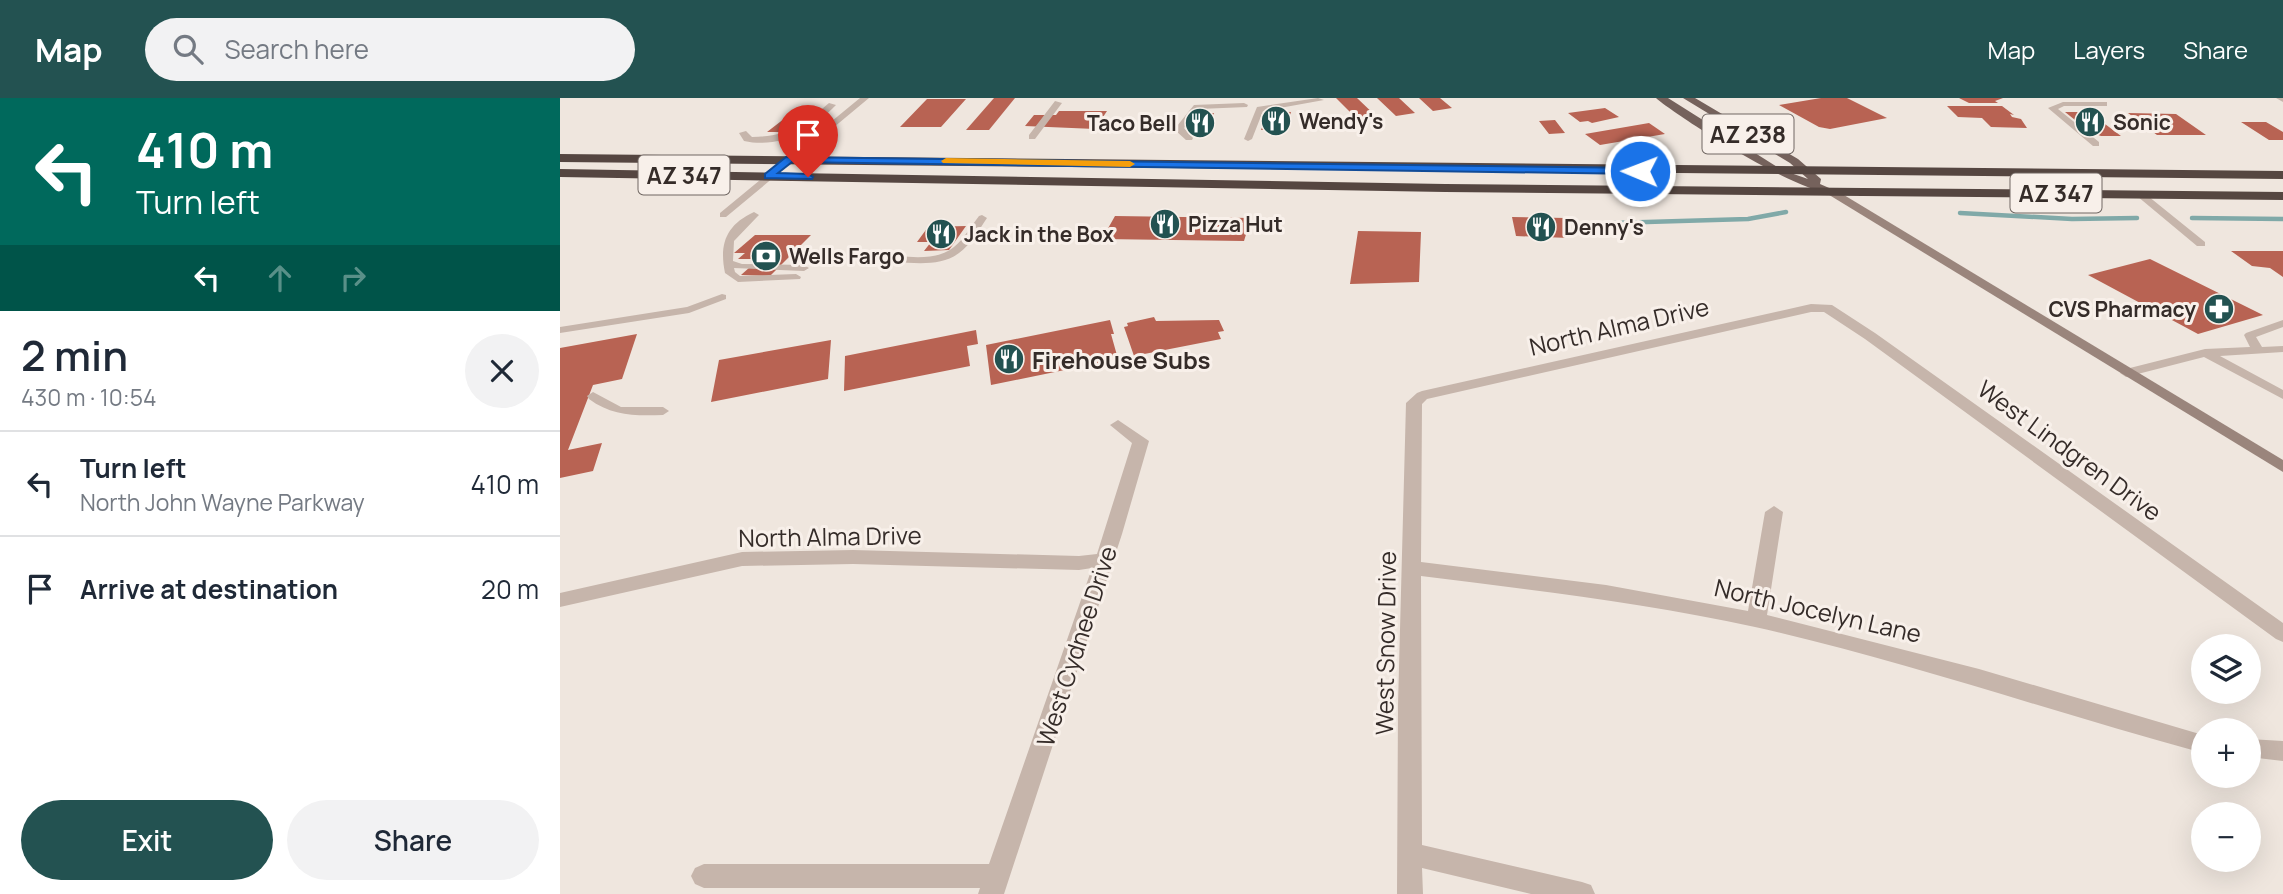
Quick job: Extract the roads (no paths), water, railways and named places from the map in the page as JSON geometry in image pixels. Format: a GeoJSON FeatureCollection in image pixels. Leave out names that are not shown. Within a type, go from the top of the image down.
{"type":"FeatureCollection","features":[{"type":"Feature","properties":{"kind":"highway","name":"AZ 347"},"geometry":{"type":"LineString","coordinates":[[560,158],[2283,175]]}},
{"type":"Feature","properties":{"kind":"highway"},"geometry":{"type":"LineString","coordinates":[[1029,180],[1121,173],[1130,171],[1136,164]]}},
{"type":"Feature","properties":{"kind":"highway","name":"AZ 347"},"geometry":{"type":"LineString","coordinates":[[560,173],[1432,188],[2283,196]]}},
{"type":"Feature","properties":{"kind":"main road","name":"AZ 238"},"geometry":{"type":"LineString","coordinates":[[1661,98],[1778,172],[1829,191]]}},
{"type":"Feature","properties":{"kind":"main road","name":"AZ 238"},"geometry":{"type":"LineString","coordinates":[[1688,98],[1794,161],[1829,191]]}},
{"type":"Feature","properties":{"kind":"street"},"geometry":{"type":"LineString","coordinates":[[1829,191],[2283,467]]}},
{"type":"Feature","properties":{"kind":"street","name":"North Alma Drive"},"geometry":{"type":"LineString","coordinates":[[1422,396],[1811,308],[1827,307]]}},
{"type":"Feature","properties":{"kind":"street","name":"West Lindgren Drive"},"geometry":{"type":"LineString","coordinates":[[1827,307],[2283,634]]}},
{"type":"Feature","properties":{"kind":"street","name":"West Snow Drive"},"geometry":{"type":"LineString","coordinates":[[1410,894],[1414,402],[1422,396]]}},
{"type":"Feature","properties":{"kind":"street","name":"West Cydnee Drive"},"geometry":{"type":"LineString","coordinates":[[704,876],[995,885],[1141,441],[1118,425]]}},
{"type":"Feature","properties":{"kind":"street"},"geometry":{"type":"LineString","coordinates":[[1756,620],[1774,512]]}},
{"type":"Feature","properties":{"kind":"street","name":"North Alma Drive"},"geometry":{"type":"LineString","coordinates":[[560,600],[742,559],[853,557],[1079,563],[1104,559]]}},
{"type":"Feature","properties":{"kind":"street","name":"North Jocelyn Lane"},"geometry":{"type":"LineString","coordinates":[[1412,568],[1606,592],[1756,620],[1979,677],[2191,740]]}},
{"type":"Feature","properties":{"kind":"street"},"geometry":{"type":"LineString","coordinates":[[2261,749],[2283,751]]}},
{"type":"Feature","properties":{"kind":"street"},"geometry":{"type":"LineString","coordinates":[[1410,854],[1582,894]]}},
{"type":"Feature","properties":{"kind":"lane"},"geometry":{"type":"LineString","coordinates":[[723,215],[865,98]]}},
{"type":"Feature","properties":{"kind":"lane"},"geometry":{"type":"LineString","coordinates":[[1248,139],[1261,109],[1320,100]]}},
{"type":"Feature","properties":{"kind":"lane"},"geometry":{"type":"LineString","coordinates":[[1032,137],[1058,103]]}},
{"type":"Feature","properties":{"kind":"lane"},"geometry":{"type":"LineString","coordinates":[[2096,144],[2052,108],[2063,104],[2104,104]]}},
{"type":"Feature","properties":{"kind":"lane"},"geometry":{"type":"LineString","coordinates":[[1189,138],[1180,128],[1197,107],[1244,105]]}},
{"type":"Feature","properties":{"kind":"lane"},"geometry":{"type":"LineString","coordinates":[[743,133],[747,139],[752,140],[786,138],[800,132],[832,106]]}},
{"type":"Feature","properties":{"kind":"lane"},"geometry":{"type":"LineString","coordinates":[[2140,194],[2201,244]]}},
{"type":"Feature","properties":{"kind":"lane"},"geometry":{"type":"LineString","coordinates":[[754,215],[728,238],[724,249],[730,273],[737,279],[796,276]]}},
{"type":"Feature","properties":{"kind":"lane"},"geometry":{"type":"LineString","coordinates":[[872,256],[930,258],[948,255],[957,250],[982,218]]}},
{"type":"Feature","properties":{"kind":"lane"},"geometry":{"type":"LineString","coordinates":[[728,263],[741,267],[804,268]]}},
{"type":"Feature","properties":{"kind":"lane"},"geometry":{"type":"LineString","coordinates":[[560,330],[689,310],[722,297]]}},
{"type":"Feature","properties":{"kind":"lane"},"geometry":{"type":"LineString","coordinates":[[2258,351],[2250,335],[2283,323]]}},
{"type":"Feature","properties":{"kind":"lane"},"geometry":{"type":"LineString","coordinates":[[2126,373],[2204,353],[2283,349]]}},
{"type":"Feature","properties":{"kind":"lane"},"geometry":{"type":"LineString","coordinates":[[2204,353],[2283,395]]}},
{"type":"Feature","properties":{"kind":"lane"},"geometry":{"type":"LineString","coordinates":[[593,397],[607,408],[624,412],[663,411]]}},
{"type":"Feature","properties":{"kind":"waterway"},"geometry":{"type":"LineString","coordinates":[[1613,223],[1748,219],[1786,212]]}},
{"type":"Feature","properties":{"kind":"waterway"},"geometry":{"type":"LineString","coordinates":[[1960,213],[2072,219],[2137,218]]}},
{"type":"Feature","properties":{"kind":"waterway"},"geometry":{"type":"LineString","coordinates":[[2192,218],[2283,219]]}},
{"type":"Feature","properties":{"kind":"place","name":"Wendy's"},"geometry":{"type":"Point","coordinates":[1276,121]}},
{"type":"Feature","properties":{"kind":"place","name":"Sonic"},"geometry":{"type":"Point","coordinates":[2090,122]}},
{"type":"Feature","properties":{"kind":"place","name":"Taco Bell"},"geometry":{"type":"Point","coordinates":[1200,123]}},
{"type":"Feature","properties":{"kind":"place","name":"Pizza Hut"},"geometry":{"type":"Point","coordinates":[1165,224]}},
{"type":"Feature","properties":{"kind":"place","name":"Denny's"},"geometry":{"type":"Point","coordinates":[1541,227]}},
{"type":"Feature","properties":{"kind":"place","name":"Jack in the Box"},"geometry":{"type":"Point","coordinates":[941,234]}},
{"type":"Feature","properties":{"kind":"place","name":"Wells Fargo"},"geometry":{"type":"Point","coordinates":[766,256]}},
{"type":"Feature","properties":{"kind":"place","name":"CVS Pharmacy"},"geometry":{"type":"Point","coordinates":[2219,309]}},
{"type":"Feature","properties":{"kind":"place","name":"Firehouse Subs"},"geometry":{"type":"Point","coordinates":[1009,359]}}]}
